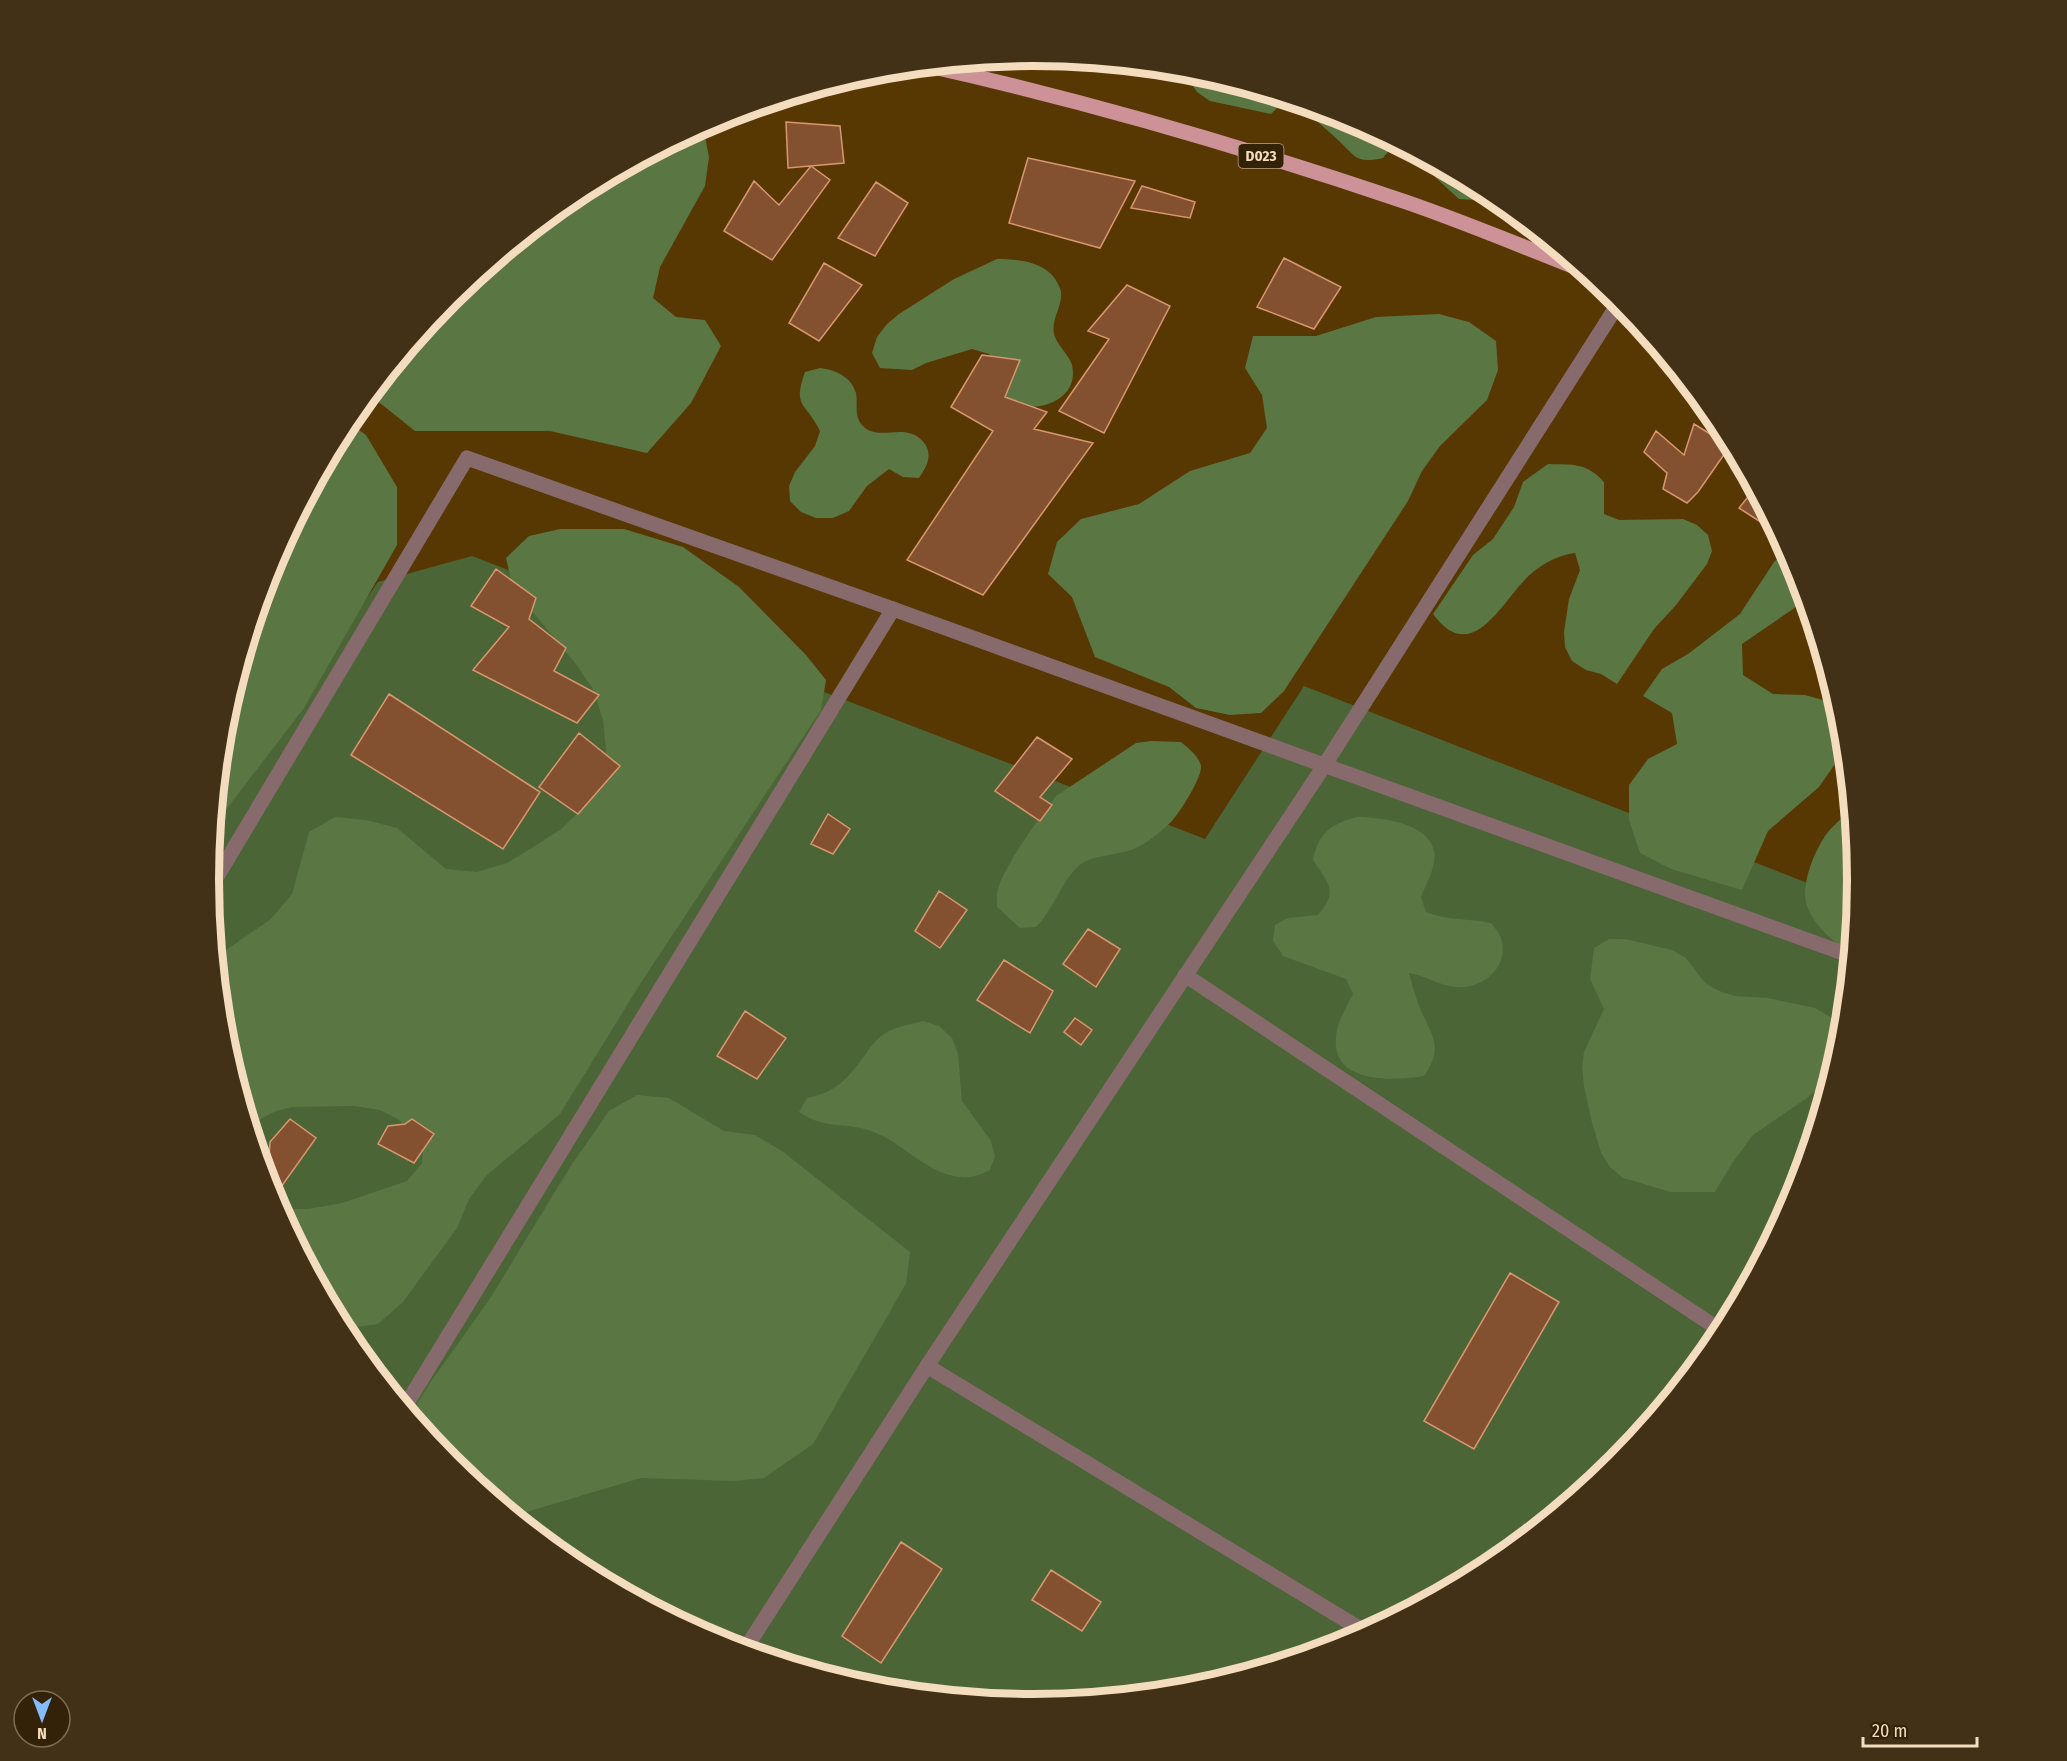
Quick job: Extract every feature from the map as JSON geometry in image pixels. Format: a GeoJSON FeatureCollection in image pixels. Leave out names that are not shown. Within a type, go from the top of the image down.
{"type":"FeatureCollection","features":[{"type":"Feature","properties":{"kind":"main road","name":"D023"},"geometry":{"type":"LineString","coordinates":[[950,71],[1013,85],[1219,143],[1408,202],[1565,263]]}},
{"type":"Feature","properties":{"kind":"street"},"geometry":{"type":"LineString","coordinates":[[749,1643],[927,1366],[1324,766],[1614,310]]}},
{"type":"Feature","properties":{"kind":"street"},"geometry":{"type":"LineString","coordinates":[[219,875],[467,458],[893,609],[1844,954]]}},
{"type":"Feature","properties":{"kind":"street"},"geometry":{"type":"LineString","coordinates":[[408,1402],[893,609]]}},
{"type":"Feature","properties":{"kind":"street"},"geometry":{"type":"LineString","coordinates":[[1185,975],[1715,1327]]}},
{"type":"Feature","properties":{"kind":"street"},"geometry":{"type":"LineString","coordinates":[[927,1366],[1358,1627]]}},
{"type":"Feature","properties":{"kind":"green space"},"geometry":{"type":"Polygon","coordinates":[[[1190,82],[1280,105],[1271,114],[1210,101],[1197,92],[1190,82]]]}},
{"type":"Feature","properties":{"kind":"green space"},"geometry":{"type":"Polygon","coordinates":[[[1313,116],[1345,128],[1390,148],[1383,158],[1367,160],[1357,158],[1313,116]]]}},
{"type":"Feature","properties":{"kind":"green space"},"geometry":{"type":"Polygon","coordinates":[[[705,136],[709,157],[705,186],[660,267],[653,298],[676,317],[705,320],[721,346],[691,403],[647,453],[550,431],[415,431],[376,400],[421,343],[458,305],[496,268],[581,203],[626,175],[705,136]]]}},
{"type":"Feature","properties":{"kind":"green space"},"geometry":{"type":"Polygon","coordinates":[[[1435,172],[1482,200],[1459,199],[1435,177],[1435,172]]]}},
{"type":"Feature","properties":{"kind":"green space"},"geometry":{"type":"Polygon","coordinates":[[[997,259],[1023,261],[1040,266],[1058,284],[1061,297],[1054,331],[1057,341],[1071,361],[1073,376],[1071,385],[1059,399],[1031,407],[1021,406],[1005,397],[998,368],[989,354],[972,349],[926,363],[912,370],[880,368],[872,353],[877,337],[887,324],[954,279],[997,259]]]}},
{"type":"Feature","properties":{"kind":"green space"},"geometry":{"type":"Polygon","coordinates":[[[1439,314],[1469,322],[1496,341],[1498,370],[1487,400],[1440,446],[1422,471],[1408,501],[1284,691],[1261,713],[1230,715],[1196,708],[1169,687],[1095,657],[1072,597],[1048,574],[1057,542],[1081,519],[1139,504],[1190,471],[1250,453],[1267,428],[1262,395],[1245,368],[1253,336],[1316,336],[1376,317],[1439,314]]]}},
{"type":"Feature","properties":{"kind":"green space"},"geometry":{"type":"Polygon","coordinates":[[[820,368],[837,372],[854,387],[857,414],[862,425],[876,432],[910,433],[925,444],[928,453],[926,466],[919,478],[903,477],[889,469],[867,486],[849,511],[833,518],[816,518],[801,512],[790,501],[789,486],[795,472],[815,446],[820,431],[802,404],[801,384],[805,372],[820,368]]]}},
{"type":"Feature","properties":{"kind":"green space"},"geometry":{"type":"Polygon","coordinates":[[[356,428],[366,435],[397,487],[397,545],[304,708],[222,813],[235,722],[262,619],[303,520],[328,473],[356,428]]]}},
{"type":"Feature","properties":{"kind":"green space"},"geometry":{"type":"Polygon","coordinates":[[[1548,464],[1579,466],[1591,471],[1604,482],[1604,514],[1619,520],[1683,519],[1697,525],[1708,535],[1712,551],[1707,564],[1676,605],[1654,629],[1617,684],[1572,661],[1565,647],[1564,632],[1569,599],[1580,570],[1575,553],[1564,555],[1533,572],[1488,623],[1475,631],[1462,634],[1448,629],[1433,614],[1473,555],[1493,539],[1514,507],[1523,482],[1548,464]]]}},
{"type":"Feature","properties":{"kind":"green space"},"geometry":{"type":"Polygon","coordinates":[[[560,529],[624,529],[683,547],[739,587],[806,655],[826,680],[821,710],[642,981],[560,1114],[487,1175],[469,1199],[457,1228],[403,1302],[378,1324],[353,1328],[328,1288],[289,1209],[308,1209],[342,1203],[407,1181],[422,1163],[423,1147],[416,1132],[394,1117],[380,1110],[354,1106],[292,1107],[276,1111],[256,1121],[255,1117],[258,1112],[252,1108],[235,1039],[223,952],[271,919],[292,894],[309,832],[335,817],[366,820],[397,828],[446,869],[477,872],[507,863],[560,830],[583,808],[599,782],[606,750],[603,720],[593,689],[575,663],[513,588],[506,558],[529,536],[560,529]]]}},
{"type":"Feature","properties":{"kind":"green space"},"geometry":{"type":"Polygon","coordinates":[[[472,556],[1205,839],[1304,686],[1847,899],[1841,987],[1820,1091],[1805,1142],[1764,1241],[1711,1333],[1680,1376],[1646,1418],[1571,1493],[1486,1558],[1441,1586],[1394,1611],[1295,1652],[1244,1667],[1140,1688],[1034,1695],[980,1693],[927,1688],[823,1667],[772,1652],[673,1611],[581,1558],[538,1527],[496,1493],[421,1418],[356,1333],[328,1288],[281,1192],[262,1142],[247,1091],[226,987],[221,934],[219,880],[223,804],[378,582],[472,556]]]}},
{"type":"Feature","properties":{"kind":"green space"},"geometry":{"type":"Polygon","coordinates":[[[1780,556],[1799,604],[1742,644],[1743,675],[1773,694],[1805,695],[1827,701],[1838,758],[1819,787],[1768,831],[1742,890],[1671,869],[1640,853],[1629,820],[1629,785],[1648,759],[1677,744],[1672,713],[1643,696],[1662,669],[1688,654],[1740,614],[1780,556]]]}},
{"type":"Feature","properties":{"kind":"green space"},"geometry":{"type":"Polygon","coordinates":[[[1181,742],[1193,752],[1200,762],[1198,779],[1179,812],[1163,830],[1139,847],[1081,864],[1074,870],[1036,927],[1020,928],[997,907],[997,893],[1007,867],[1033,828],[1056,796],[1136,743],[1181,742]]]}},
{"type":"Feature","properties":{"kind":"green space"},"geometry":{"type":"Polygon","coordinates":[[[1845,816],[1848,880],[1845,949],[1817,923],[1809,911],[1805,893],[1808,873],[1820,844],[1830,829],[1845,816]]]}},
{"type":"Feature","properties":{"kind":"green space"},"geometry":{"type":"Polygon","coordinates":[[[1357,817],[1390,820],[1414,828],[1423,834],[1430,842],[1435,857],[1421,897],[1426,912],[1442,917],[1491,923],[1501,938],[1502,958],[1498,966],[1485,980],[1477,984],[1457,987],[1409,973],[1419,1006],[1434,1041],[1434,1057],[1424,1076],[1396,1079],[1367,1076],[1343,1064],[1337,1052],[1336,1037],[1340,1020],[1353,994],[1346,979],[1283,956],[1273,941],[1275,925],[1288,918],[1318,915],[1324,907],[1330,893],[1327,881],[1313,860],[1315,851],[1327,831],[1357,817]]]}},
{"type":"Feature","properties":{"kind":"green space"},"geometry":{"type":"Polygon","coordinates":[[[1609,939],[1625,939],[1672,950],[1686,958],[1705,983],[1719,991],[1735,996],[1768,998],[1815,1008],[1835,1020],[1821,1085],[1753,1135],[1715,1192],[1671,1192],[1623,1178],[1610,1167],[1601,1153],[1591,1119],[1582,1067],[1584,1052],[1604,1009],[1590,979],[1594,948],[1609,939]]]}},
{"type":"Feature","properties":{"kind":"green space"},"geometry":{"type":"Polygon","coordinates":[[[923,1021],[939,1026],[952,1038],[958,1053],[962,1101],[991,1141],[995,1156],[990,1170],[981,1174],[964,1177],[943,1173],[874,1132],[819,1122],[799,1112],[807,1098],[834,1088],[847,1078],[880,1037],[895,1029],[923,1021]]]}},
{"type":"Feature","properties":{"kind":"green space"},"geometry":{"type":"Polygon","coordinates":[[[637,1095],[669,1098],[724,1131],[755,1135],[782,1151],[910,1252],[906,1284],[813,1444],[764,1478],[734,1481],[641,1478],[522,1514],[496,1493],[414,1409],[489,1300],[572,1164],[609,1111],[637,1095]]]}},
{"type":"Feature","properties":{"kind":"building"},"geometry":{"type":"Polygon","coordinates":[[[786,122],[840,126],[844,163],[788,168],[786,122]]]}},
{"type":"Feature","properties":{"kind":"building"},"geometry":{"type":"Polygon","coordinates":[[[1028,158],[1135,181],[1100,248],[1009,223],[1028,158]]]}},
{"type":"Feature","properties":{"kind":"building"},"geometry":{"type":"Polygon","coordinates":[[[811,166],[830,180],[772,260],[724,231],[754,181],[779,205],[811,166]]]}},
{"type":"Feature","properties":{"kind":"building"},"geometry":{"type":"Polygon","coordinates":[[[876,182],[908,203],[875,256],[838,238],[876,182]]]}},
{"type":"Feature","properties":{"kind":"building"},"geometry":{"type":"Polygon","coordinates":[[[1142,186],[1195,202],[1190,218],[1131,208],[1142,186]]]}},
{"type":"Feature","properties":{"kind":"building"},"geometry":{"type":"Polygon","coordinates":[[[1284,258],[1341,287],[1314,329],[1257,307],[1284,258]]]}},
{"type":"Feature","properties":{"kind":"building"},"geometry":{"type":"Polygon","coordinates":[[[824,263],[862,285],[819,341],[789,323],[824,263]]]}},
{"type":"Feature","properties":{"kind":"building"},"geometry":{"type":"Polygon","coordinates":[[[1127,285],[1170,306],[1104,433],[1059,411],[1109,339],[1088,331],[1127,285]]]}},
{"type":"Feature","properties":{"kind":"building"},"geometry":{"type":"Polygon","coordinates":[[[982,355],[1020,360],[1005,397],[1047,412],[1034,429],[1093,443],[983,595],[907,560],[993,431],[951,407],[982,355]]]}},
{"type":"Feature","properties":{"kind":"building"},"geometry":{"type":"Polygon","coordinates":[[[1694,424],[1717,438],[1726,452],[1698,492],[1687,503],[1663,489],[1667,473],[1644,452],[1656,431],[1684,455],[1694,424]]]}},
{"type":"Feature","properties":{"kind":"building"},"geometry":{"type":"Polygon","coordinates":[[[1750,494],[1767,526],[1739,508],[1750,494]]]}},
{"type":"Feature","properties":{"kind":"building"},"geometry":{"type":"Polygon","coordinates":[[[496,569],[536,598],[529,619],[566,648],[554,671],[599,695],[577,723],[473,670],[509,627],[471,606],[496,569]]]}},
{"type":"Feature","properties":{"kind":"building"},"geometry":{"type":"Polygon","coordinates":[[[389,694],[540,792],[503,849],[351,755],[389,694]]]}},
{"type":"Feature","properties":{"kind":"building"},"geometry":{"type":"Polygon","coordinates":[[[579,733],[620,766],[578,814],[539,787],[579,733]]]}},
{"type":"Feature","properties":{"kind":"building"},"geometry":{"type":"Polygon","coordinates":[[[1037,737],[1072,759],[1040,797],[1052,805],[1040,821],[995,791],[1037,737]]]}},
{"type":"Feature","properties":{"kind":"building"},"geometry":{"type":"Polygon","coordinates":[[[828,814],[850,829],[833,854],[811,844],[828,814]]]}},
{"type":"Feature","properties":{"kind":"building"},"geometry":{"type":"Polygon","coordinates":[[[939,891],[967,910],[940,948],[915,931],[939,891]]]}},
{"type":"Feature","properties":{"kind":"building"},"geometry":{"type":"Polygon","coordinates":[[[1088,929],[1120,949],[1096,987],[1063,964],[1088,929]]]}},
{"type":"Feature","properties":{"kind":"building"},"geometry":{"type":"Polygon","coordinates":[[[1004,960],[1053,991],[1030,1033],[977,1000],[1004,960]]]}},
{"type":"Feature","properties":{"kind":"building"},"geometry":{"type":"Polygon","coordinates":[[[745,1011],[786,1038],[757,1079],[717,1056],[745,1011]]]}},
{"type":"Feature","properties":{"kind":"building"},"geometry":{"type":"Polygon","coordinates":[[[1075,1018],[1092,1030],[1081,1045],[1064,1032],[1075,1018]]]}},
{"type":"Feature","properties":{"kind":"building"},"geometry":{"type":"Polygon","coordinates":[[[290,1119],[316,1138],[280,1189],[269,1160],[270,1142],[290,1119]]]}},
{"type":"Feature","properties":{"kind":"building"},"geometry":{"type":"Polygon","coordinates":[[[412,1119],[434,1134],[414,1163],[378,1144],[388,1126],[405,1124],[412,1119]]]}},
{"type":"Feature","properties":{"kind":"building"},"geometry":{"type":"Polygon","coordinates":[[[1510,1273],[1559,1302],[1474,1449],[1424,1421],[1510,1273]]]}},
{"type":"Feature","properties":{"kind":"building"},"geometry":{"type":"Polygon","coordinates":[[[901,1542],[942,1569],[881,1663],[842,1636],[901,1542]]]}},
{"type":"Feature","properties":{"kind":"building"},"geometry":{"type":"Polygon","coordinates":[[[1051,1570],[1101,1602],[1082,1631],[1032,1600],[1051,1570]]]}}]}
